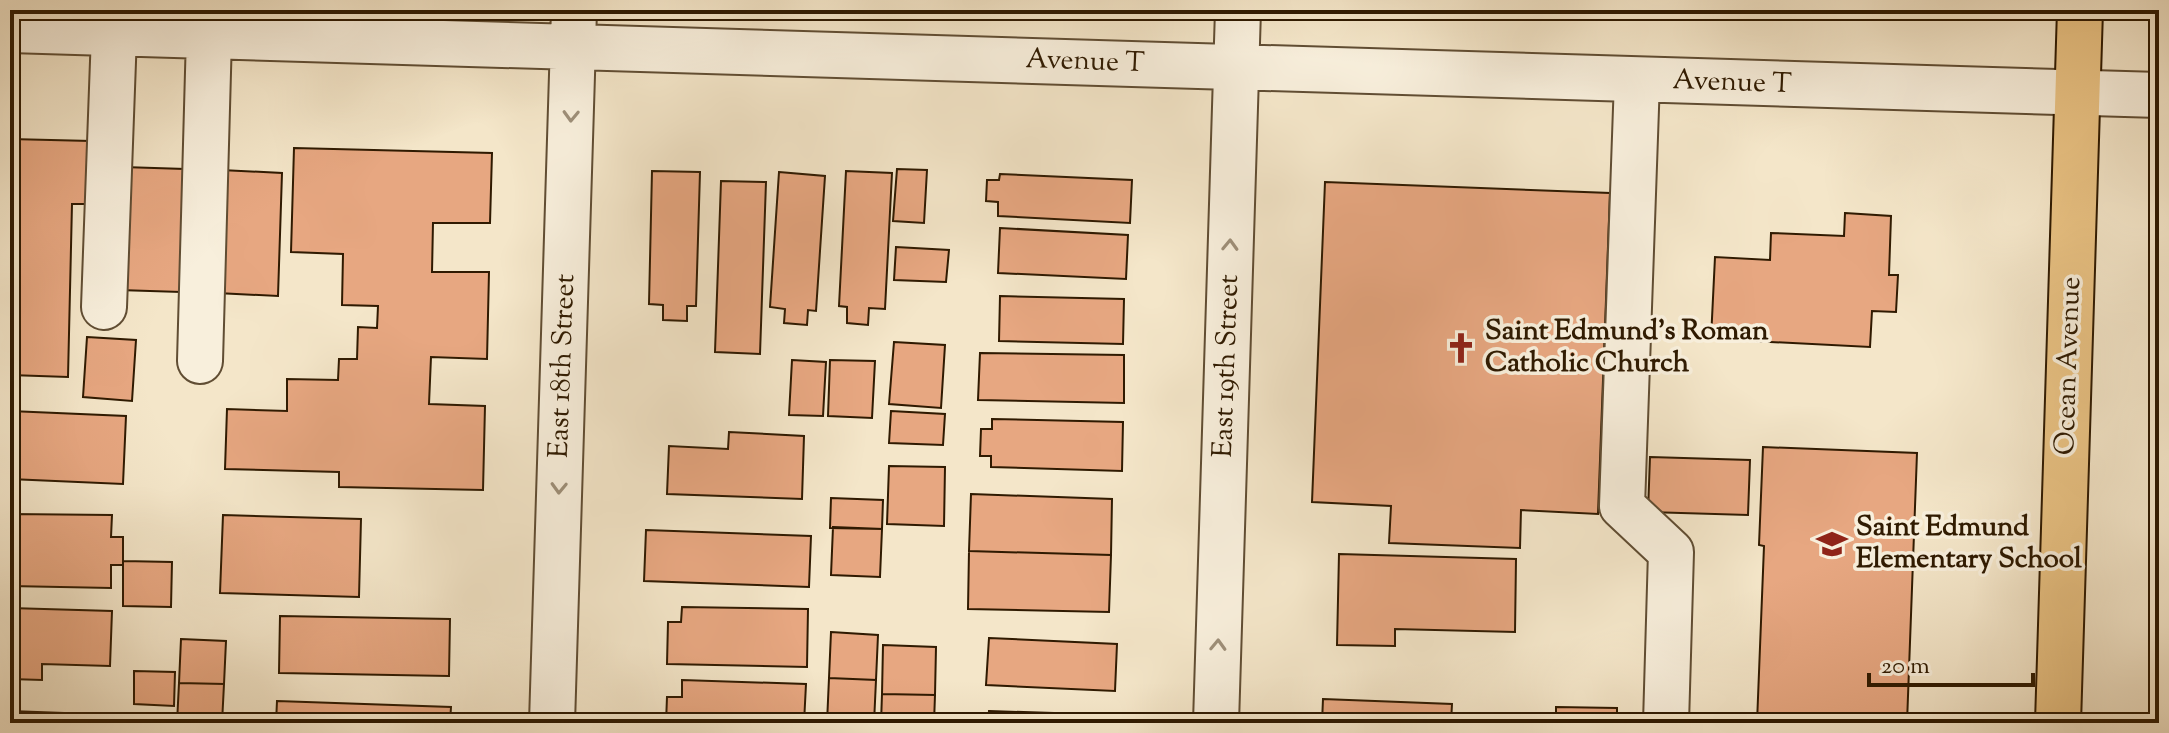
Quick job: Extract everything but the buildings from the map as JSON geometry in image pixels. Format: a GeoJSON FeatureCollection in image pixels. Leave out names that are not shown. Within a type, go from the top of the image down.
{"type":"FeatureCollection","features":[{"type":"Feature","properties":{"kind":"main road","name":"Ocean Avenue"},"geometry":{"type":"LineString","coordinates":[[2058,723],[2080,10]]}},
{"type":"Feature","properties":{"kind":"street","name":"East 19th Street"},"geometry":{"type":"LineString","coordinates":[[1216,723],[1238,10]]}},
{"type":"Feature","properties":{"kind":"street","name":"Avenue T"},"geometry":{"type":"LineString","coordinates":[[10,30],[209,36],[574,29],[1236,66],[2159,95]]}},
{"type":"Feature","properties":{"kind":"street","name":"East 18th Street"},"geometry":{"type":"LineString","coordinates":[[552,723],[574,29]]}},
{"type":"Feature","properties":{"kind":"street"},"geometry":{"type":"LineString","coordinates":[[104,307],[114,34]]}},
{"type":"Feature","properties":{"kind":"street"},"geometry":{"type":"LineString","coordinates":[[200,361],[209,36]]}},
{"type":"Feature","properties":{"kind":"street"},"geometry":{"type":"LineString","coordinates":[[1637,80],[1622,506],[1671,552],[1666,723]]}},
{"type":"Feature","properties":{"kind":"place","name":"Saint Edmund's Roman Catholic Church"},"geometry":{"type":"Point","coordinates":[1461,348]}},
{"type":"Feature","properties":{"kind":"place","name":"Saint Edmund Elementary School"},"geometry":{"type":"Point","coordinates":[1832,544]}}]}
